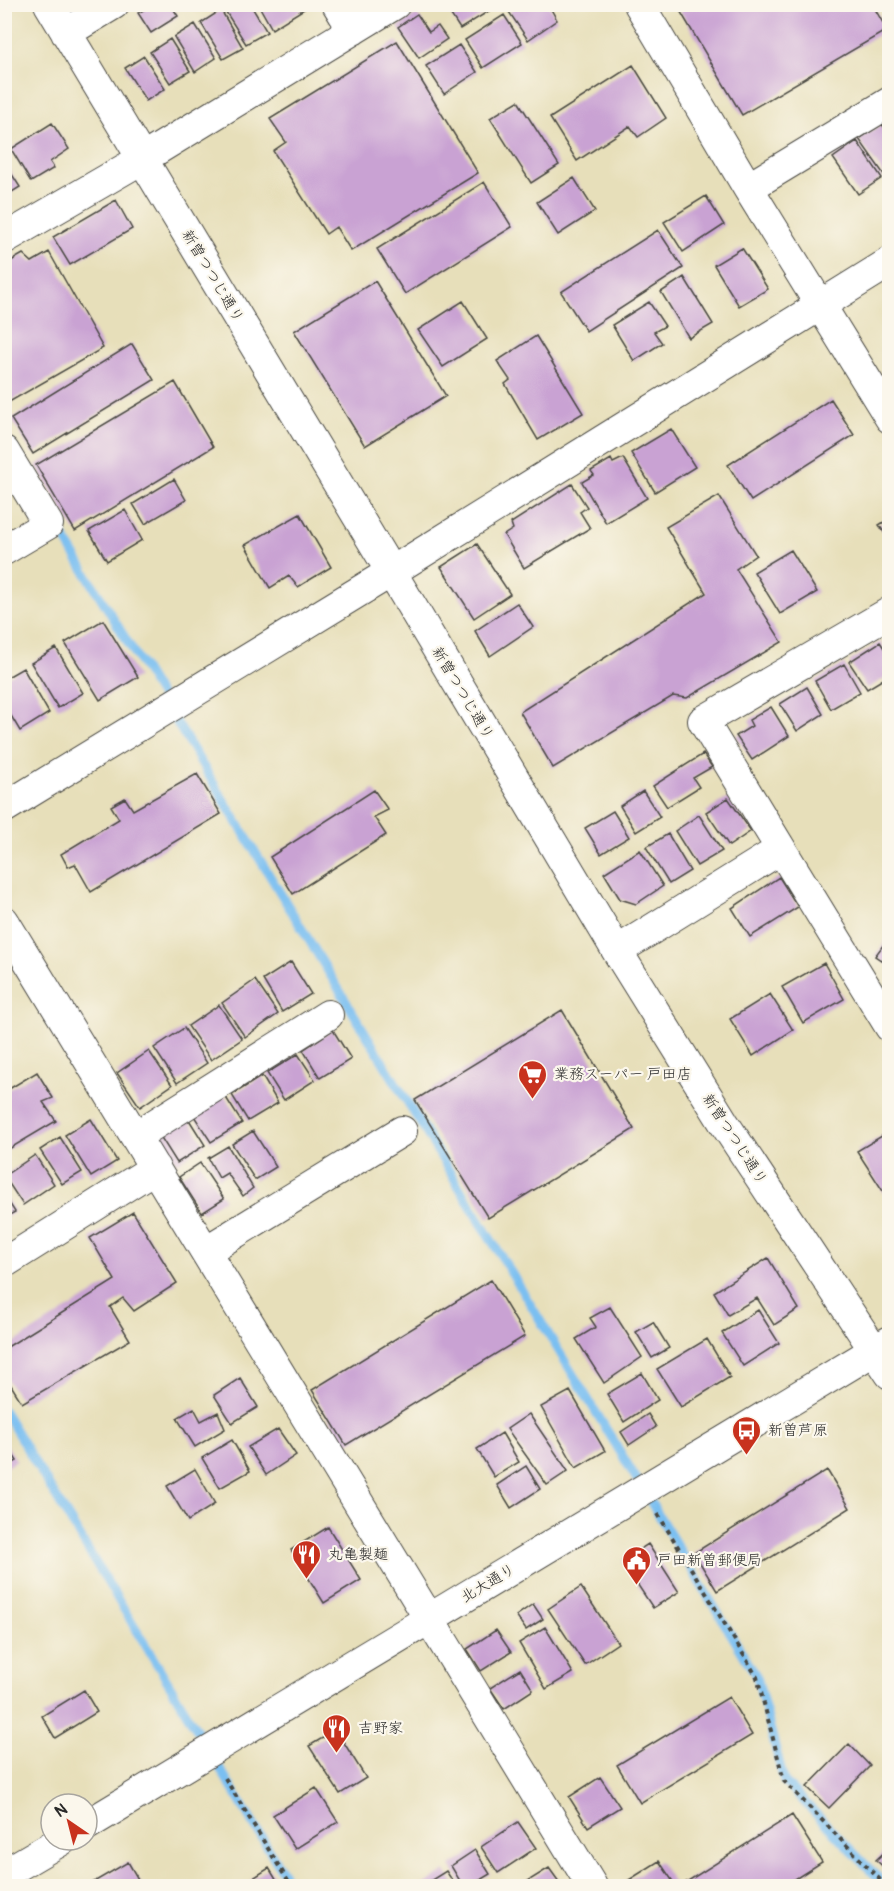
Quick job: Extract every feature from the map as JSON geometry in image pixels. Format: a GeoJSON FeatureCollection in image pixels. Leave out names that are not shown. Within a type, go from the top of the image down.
{"type":"FeatureCollection","features":[{"type":"Feature","properties":{"kind":"street","name":"新曽つつじ通り"},"geometry":{"type":"LineString","coordinates":[[49,4],[617,951],[724,1123],[885,1355]]}},
{"type":"Feature","properties":{"kind":"street"},"geometry":{"type":"LineString","coordinates":[[66,33],[114,4]]}},
{"type":"Feature","properties":{"kind":"street"},"geometry":{"type":"LineString","coordinates":[[337,4],[354,30]]}},
{"type":"Feature","properties":{"kind":"street"},"geometry":{"type":"LineString","coordinates":[[4,239],[142,159],[395,4]]}},
{"type":"Feature","properties":{"kind":"street"},"geometry":{"type":"LineString","coordinates":[[639,4],[748,188],[890,418]]}},
{"type":"Feature","properties":{"kind":"street"},"geometry":{"type":"LineString","coordinates":[[748,188],[890,102]]}},
{"type":"Feature","properties":{"kind":"street"},"geometry":{"type":"LineString","coordinates":[[4,808],[391,572],[890,262]]}},
{"type":"Feature","properties":{"kind":"street"},"geometry":{"type":"LineString","coordinates":[[4,451],[48,524],[4,550]]}},
{"type":"Feature","properties":{"kind":"street"},"geometry":{"type":"LineString","coordinates":[[890,612],[703,721],[890,1027]]}},
{"type":"Feature","properties":{"kind":"street"},"geometry":{"type":"LineString","coordinates":[[617,951],[781,849]]}},
{"type":"Feature","properties":{"kind":"street"},"geometry":{"type":"LineString","coordinates":[[4,921],[592,1887]]}},
{"type":"Feature","properties":{"kind":"street"},"geometry":{"type":"LineString","coordinates":[[136,1136],[328,1015]]}},
{"type":"Feature","properties":{"kind":"street"},"geometry":{"type":"LineString","coordinates":[[206,1251],[402,1131]]}},
{"type":"Feature","properties":{"kind":"street"},"geometry":{"type":"LineString","coordinates":[[4,1263],[155,1168]]}},
{"type":"Feature","properties":{"kind":"street","name":"北大通り"},"geometry":{"type":"LineString","coordinates":[[99,1818],[643,1490],[885,1355]]}},
{"type":"Feature","properties":{"kind":"street"},"geometry":{"type":"LineString","coordinates":[[4,1874],[42,1852]]}},
{"type":"Feature","properties":{"kind":"path"},"geometry":{"type":"LineString","coordinates":[[643,1490],[757,1677],[784,1781],[886,1887]]}},
{"type":"Feature","properties":{"kind":"path"},"geometry":{"type":"LineString","coordinates":[[209,1752],[291,1887]]}},
{"type":"Feature","properties":{"kind":"building"},"geometry":{"type":"Polygon","coordinates":[[[231,4],[250,4],[267,32],[246,44],[224,9],[231,4]]]}},
{"type":"Feature","properties":{"kind":"building"},"geometry":{"type":"Polygon","coordinates":[[[258,4],[312,4],[272,29],[258,4]]]}},
{"type":"Feature","properties":{"kind":"building"},"geometry":{"type":"Polygon","coordinates":[[[444,4],[470,4],[472,8],[477,4],[484,4],[489,11],[460,29],[444,4]]]}},
{"type":"Feature","properties":{"kind":"building"},"geometry":{"type":"Polygon","coordinates":[[[520,4],[548,4],[557,20],[528,40],[509,12],[520,4]]]}},
{"type":"Feature","properties":{"kind":"building"},"geometry":{"type":"Polygon","coordinates":[[[676,4],[872,4],[887,30],[742,115],[676,4]]]}},
{"type":"Feature","properties":{"kind":"building"},"geometry":{"type":"Polygon","coordinates":[[[152,5],[171,5],[178,16],[151,33],[138,13],[152,5]]]}},
{"type":"Feature","properties":{"kind":"building"},"geometry":{"type":"Polygon","coordinates":[[[221,10],[243,48],[223,59],[201,23],[221,10]]]}},
{"type":"Feature","properties":{"kind":"building"},"geometry":{"type":"Polygon","coordinates":[[[417,14],[429,32],[438,26],[447,39],[419,58],[398,27],[417,14]]]}},
{"type":"Feature","properties":{"kind":"building"},"geometry":{"type":"Polygon","coordinates":[[[504,15],[522,43],[483,68],[465,40],[504,15]]]}},
{"type":"Feature","properties":{"kind":"building"},"geometry":{"type":"Polygon","coordinates":[[[195,24],[216,58],[195,72],[174,37],[195,24]]]}},
{"type":"Feature","properties":{"kind":"building"},"geometry":{"type":"Polygon","coordinates":[[[170,39],[190,71],[170,83],[150,52],[170,39]]]}},
{"type":"Feature","properties":{"kind":"building"},"geometry":{"type":"Polygon","coordinates":[[[397,41],[478,173],[351,251],[336,227],[326,234],[273,151],[286,142],[270,119],[397,41]]]}},
{"type":"Feature","properties":{"kind":"building"},"geometry":{"type":"Polygon","coordinates":[[[459,45],[477,72],[444,94],[426,66],[459,45]]]}},
{"type":"Feature","properties":{"kind":"building"},"geometry":{"type":"Polygon","coordinates":[[[144,56],[165,89],[146,101],[125,68],[144,56]]]}},
{"type":"Feature","properties":{"kind":"building"},"geometry":{"type":"Polygon","coordinates":[[[633,65],[666,118],[638,137],[630,126],[577,161],[550,118],[633,65]]]}},
{"type":"Feature","properties":{"kind":"building"},"geometry":{"type":"Polygon","coordinates":[[[518,101],[559,165],[531,183],[490,118],[518,101]]]}},
{"type":"Feature","properties":{"kind":"building"},"geometry":{"type":"Polygon","coordinates":[[[52,123],[69,149],[50,162],[54,168],[31,182],[11,149],[52,123]]]}},
{"type":"Feature","properties":{"kind":"building"},"geometry":{"type":"Polygon","coordinates":[[[882,124],[890,135],[890,173],[885,176],[859,139],[882,124]]]}},
{"type":"Feature","properties":{"kind":"building"},"geometry":{"type":"Polygon","coordinates":[[[857,141],[882,178],[858,194],[833,158],[857,141]]]}},
{"type":"Feature","properties":{"kind":"building"},"geometry":{"type":"Polygon","coordinates":[[[4,162],[20,187],[4,197],[4,162]]]}},
{"type":"Feature","properties":{"kind":"building"},"geometry":{"type":"Polygon","coordinates":[[[574,178],[595,211],[558,235],[537,202],[574,178]]]}},
{"type":"Feature","properties":{"kind":"building"},"geometry":{"type":"Polygon","coordinates":[[[484,182],[512,227],[405,294],[377,249],[484,182]]]}},
{"type":"Feature","properties":{"kind":"building"},"geometry":{"type":"Polygon","coordinates":[[[706,196],[724,225],[683,252],[664,222],[706,196]]]}},
{"type":"Feature","properties":{"kind":"building"},"geometry":{"type":"Polygon","coordinates":[[[116,200],[132,229],[70,265],[53,237],[116,200]]]}},
{"type":"Feature","properties":{"kind":"building"},"geometry":{"type":"Polygon","coordinates":[[[658,230],[683,268],[586,331],[561,292],[658,230]]]}},
{"type":"Feature","properties":{"kind":"building"},"geometry":{"type":"Polygon","coordinates":[[[742,248],[768,289],[739,306],[714,265],[742,248]]]}},
{"type":"Feature","properties":{"kind":"building"},"geometry":{"type":"Polygon","coordinates":[[[49,252],[103,348],[4,405],[4,265],[23,254],[32,262],[49,252]]]}},
{"type":"Feature","properties":{"kind":"building"},"geometry":{"type":"Polygon","coordinates":[[[684,277],[713,324],[689,338],[661,292],[684,277]]]}},
{"type":"Feature","properties":{"kind":"building"},"geometry":{"type":"Polygon","coordinates":[[[375,281],[446,396],[365,446],[294,331],[375,281]]]}},
{"type":"Feature","properties":{"kind":"building"},"geometry":{"type":"Polygon","coordinates":[[[463,301],[487,339],[443,367],[418,330],[463,301]]]}},
{"type":"Feature","properties":{"kind":"building"},"geometry":{"type":"Polygon","coordinates":[[[649,302],[665,326],[654,332],[662,343],[634,361],[612,325],[649,302]]]}},
{"type":"Feature","properties":{"kind":"building"},"geometry":{"type":"Polygon","coordinates":[[[536,336],[583,413],[538,440],[505,384],[510,380],[497,361],[536,336]]]}},
{"type":"Feature","properties":{"kind":"building"},"geometry":{"type":"Polygon","coordinates":[[[132,344],[154,380],[33,454],[11,419],[132,344]]]}},
{"type":"Feature","properties":{"kind":"building"},"geometry":{"type":"Polygon","coordinates":[[[175,382],[213,447],[75,531],[36,465],[175,382]]]}},
{"type":"Feature","properties":{"kind":"building"},"geometry":{"type":"Polygon","coordinates":[[[831,399],[854,435],[751,501],[728,465],[831,399]]]}},
{"type":"Feature","properties":{"kind":"building"},"geometry":{"type":"Polygon","coordinates":[[[671,429],[695,467],[655,492],[631,453],[671,429]]]}},
{"type":"Feature","properties":{"kind":"building"},"geometry":{"type":"Polygon","coordinates":[[[623,458],[647,498],[606,523],[582,482],[594,475],[591,471],[611,459],[613,463],[623,458]]]}},
{"type":"Feature","properties":{"kind":"building"},"geometry":{"type":"Polygon","coordinates":[[[174,479],[186,500],[145,524],[133,504],[174,479]]]}},
{"type":"Feature","properties":{"kind":"building"},"geometry":{"type":"Polygon","coordinates":[[[572,484],[587,507],[580,512],[590,528],[524,568],[504,535],[513,529],[511,523],[572,484]]]}},
{"type":"Feature","properties":{"kind":"building"},"geometry":{"type":"Polygon","coordinates":[[[719,496],[756,555],[736,569],[782,642],[687,698],[673,696],[553,768],[520,712],[706,593],[666,527],[719,496]]]}},
{"type":"Feature","properties":{"kind":"building"},"geometry":{"type":"Polygon","coordinates":[[[125,510],[142,540],[107,561],[89,531],[125,510]]]}},
{"type":"Feature","properties":{"kind":"building"},"geometry":{"type":"Polygon","coordinates":[[[300,514],[331,567],[298,587],[289,576],[270,588],[245,545],[300,514]]]}},
{"type":"Feature","properties":{"kind":"building"},"geometry":{"type":"Polygon","coordinates":[[[890,518],[890,541],[879,525],[890,518]]]}},
{"type":"Feature","properties":{"kind":"building"},"geometry":{"type":"Polygon","coordinates":[[[477,544],[510,594],[474,618],[441,567],[477,544]]]}},
{"type":"Feature","properties":{"kind":"building"},"geometry":{"type":"Polygon","coordinates":[[[791,550],[817,592],[780,614],[754,572],[791,550]]]}},
{"type":"Feature","properties":{"kind":"building"},"geometry":{"type":"Polygon","coordinates":[[[517,603],[533,627],[490,656],[475,631],[517,603]]]}},
{"type":"Feature","properties":{"kind":"building"},"geometry":{"type":"Polygon","coordinates":[[[103,620],[138,677],[100,700],[65,643],[103,620]]]}},
{"type":"Feature","properties":{"kind":"building"},"geometry":{"type":"Polygon","coordinates":[[[880,642],[890,657],[890,675],[867,689],[849,662],[880,642]]]}},
{"type":"Feature","properties":{"kind":"building"},"geometry":{"type":"Polygon","coordinates":[[[56,648],[83,693],[58,708],[31,663],[56,648]]]}},
{"type":"Feature","properties":{"kind":"building"},"geometry":{"type":"Polygon","coordinates":[[[844,664],[860,692],[831,709],[815,681],[844,664]]]}},
{"type":"Feature","properties":{"kind":"building"},"geometry":{"type":"Polygon","coordinates":[[[23,668],[49,713],[20,731],[4,704],[4,679],[23,668]]]}},
{"type":"Feature","properties":{"kind":"building"},"geometry":{"type":"Polygon","coordinates":[[[807,687],[823,714],[797,731],[780,704],[807,687]]]}},
{"type":"Feature","properties":{"kind":"building"},"geometry":{"type":"Polygon","coordinates":[[[771,707],[789,736],[752,760],[736,736],[752,726],[749,720],[771,707]]]}},
{"type":"Feature","properties":{"kind":"building"},"geometry":{"type":"Polygon","coordinates":[[[703,754],[712,767],[693,778],[699,787],[667,807],[653,786],[703,754]]]}},
{"type":"Feature","properties":{"kind":"building"},"geometry":{"type":"Polygon","coordinates":[[[197,774],[221,814],[91,892],[75,864],[68,867],[61,854],[119,819],[111,806],[125,798],[133,810],[197,774]]]}},
{"type":"Feature","properties":{"kind":"building"},"geometry":{"type":"Polygon","coordinates":[[[374,790],[388,810],[374,817],[386,835],[293,894],[270,857],[374,790]]]}},
{"type":"Feature","properties":{"kind":"building"},"geometry":{"type":"Polygon","coordinates":[[[643,791],[660,817],[636,832],[620,806],[643,791]]]}},
{"type":"Feature","properties":{"kind":"building"},"geometry":{"type":"Polygon","coordinates":[[[728,798],[751,831],[729,846],[706,812],[728,798]]]}},
{"type":"Feature","properties":{"kind":"building"},"geometry":{"type":"Polygon","coordinates":[[[613,811],[629,837],[601,854],[585,828],[613,811]]]}},
{"type":"Feature","properties":{"kind":"building"},"geometry":{"type":"Polygon","coordinates":[[[699,815],[722,851],[697,866],[675,831],[699,815]]]}},
{"type":"Feature","properties":{"kind":"building"},"geometry":{"type":"Polygon","coordinates":[[[668,834],[690,871],[669,884],[646,847],[668,834]]]}},
{"type":"Feature","properties":{"kind":"building"},"geometry":{"type":"Polygon","coordinates":[[[640,850],[663,886],[636,904],[620,899],[604,873],[640,850]]]}},
{"type":"Feature","properties":{"kind":"building"},"geometry":{"type":"Polygon","coordinates":[[[779,877],[798,907],[750,937],[732,908],[779,877]]]}},
{"type":"Feature","properties":{"kind":"building"},"geometry":{"type":"Polygon","coordinates":[[[890,936],[890,966],[875,956],[890,936]]]}},
{"type":"Feature","properties":{"kind":"building"},"geometry":{"type":"Polygon","coordinates":[[[291,962],[311,994],[282,1012],[263,980],[291,962]]]}},
{"type":"Feature","properties":{"kind":"building"},"geometry":{"type":"Polygon","coordinates":[[[824,963],[844,999],[803,1023],[782,987],[824,963]]]}},
{"type":"Feature","properties":{"kind":"building"},"geometry":{"type":"Polygon","coordinates":[[[255,980],[278,1014],[245,1037],[222,1003],[255,980]]]}},
{"type":"Feature","properties":{"kind":"building"},"geometry":{"type":"Polygon","coordinates":[[[770,994],[793,1030],[753,1056],[730,1019],[770,994]]]}},
{"type":"Feature","properties":{"kind":"building"},"geometry":{"type":"Polygon","coordinates":[[[219,1005],[242,1039],[211,1060],[188,1026],[219,1005]]]}},
{"type":"Feature","properties":{"kind":"building"},"geometry":{"type":"Polygon","coordinates":[[[562,1010],[634,1129],[488,1218],[415,1100],[562,1010]]]}},
{"type":"Feature","properties":{"kind":"building"},"geometry":{"type":"Polygon","coordinates":[[[184,1028],[207,1063],[177,1083],[154,1048],[184,1028]]]}},
{"type":"Feature","properties":{"kind":"building"},"geometry":{"type":"Polygon","coordinates":[[[333,1030],[351,1059],[320,1078],[303,1050],[333,1030]]]}},
{"type":"Feature","properties":{"kind":"building"},"geometry":{"type":"Polygon","coordinates":[[[149,1051],[172,1085],[140,1107],[117,1073],[149,1051]]]}},
{"type":"Feature","properties":{"kind":"building"},"geometry":{"type":"Polygon","coordinates":[[[298,1054],[315,1080],[284,1100],[267,1073],[298,1054]]]}},
{"type":"Feature","properties":{"kind":"building"},"geometry":{"type":"Polygon","coordinates":[[[37,1072],[53,1098],[43,1102],[56,1121],[4,1152],[4,1092],[37,1072]]]}},
{"type":"Feature","properties":{"kind":"building"},"geometry":{"type":"Polygon","coordinates":[[[262,1076],[278,1103],[248,1121],[232,1095],[262,1076]]]}},
{"type":"Feature","properties":{"kind":"building"},"geometry":{"type":"Polygon","coordinates":[[[225,1096],[242,1123],[211,1142],[194,1116],[225,1096]]]}},
{"type":"Feature","properties":{"kind":"building"},"geometry":{"type":"Polygon","coordinates":[[[188,1118],[205,1145],[177,1163],[160,1136],[188,1118]]]}},
{"type":"Feature","properties":{"kind":"building"},"geometry":{"type":"Polygon","coordinates":[[[91,1119],[117,1161],[91,1177],[65,1135],[91,1119]]]}},
{"type":"Feature","properties":{"kind":"building"},"geometry":{"type":"Polygon","coordinates":[[[253,1131],[276,1167],[255,1180],[232,1144],[253,1131]]]}},
{"type":"Feature","properties":{"kind":"building"},"geometry":{"type":"Polygon","coordinates":[[[890,1131],[890,1202],[857,1151],[890,1131]]]}},
{"type":"Feature","properties":{"kind":"building"},"geometry":{"type":"Polygon","coordinates":[[[60,1137],[82,1172],[62,1184],[40,1150],[60,1137]]]}},
{"type":"Feature","properties":{"kind":"building"},"geometry":{"type":"Polygon","coordinates":[[[228,1146],[253,1188],[243,1196],[227,1173],[219,1178],[208,1158],[228,1146]]]}},
{"type":"Feature","properties":{"kind":"building"},"geometry":{"type":"Polygon","coordinates":[[[35,1155],[54,1184],[23,1205],[4,1176],[35,1155]]]}},
{"type":"Feature","properties":{"kind":"building"},"geometry":{"type":"Polygon","coordinates":[[[200,1163],[224,1199],[202,1213],[179,1177],[200,1163]]]}},
{"type":"Feature","properties":{"kind":"building"},"geometry":{"type":"Polygon","coordinates":[[[4,1195],[15,1212],[4,1218],[4,1195]]]}},
{"type":"Feature","properties":{"kind":"building"},"geometry":{"type":"Polygon","coordinates":[[[133,1212],[177,1283],[134,1311],[123,1298],[110,1307],[130,1340],[22,1403],[4,1374],[4,1349],[115,1280],[90,1238],[133,1212]]]}},
{"type":"Feature","properties":{"kind":"building"},"geometry":{"type":"Polygon","coordinates":[[[768,1258],[799,1309],[774,1325],[757,1298],[728,1315],[714,1292],[768,1258]]]}},
{"type":"Feature","properties":{"kind":"building"},"geometry":{"type":"Polygon","coordinates":[[[491,1280],[525,1336],[346,1445],[312,1390],[491,1280]]]}},
{"type":"Feature","properties":{"kind":"building"},"geometry":{"type":"Polygon","coordinates":[[[610,1307],[642,1357],[604,1383],[576,1339],[596,1327],[590,1318],[610,1307]]]}},
{"type":"Feature","properties":{"kind":"building"},"geometry":{"type":"Polygon","coordinates":[[[758,1310],[779,1343],[743,1366],[722,1333],[758,1310]]]}},
{"type":"Feature","properties":{"kind":"building"},"geometry":{"type":"Polygon","coordinates":[[[653,1322],[669,1348],[652,1358],[636,1332],[653,1322]]]}},
{"type":"Feature","properties":{"kind":"building"},"geometry":{"type":"Polygon","coordinates":[[[707,1339],[730,1377],[681,1407],[657,1369],[707,1339]]]}},
{"type":"Feature","properties":{"kind":"building"},"geometry":{"type":"Polygon","coordinates":[[[642,1373],[658,1400],[624,1422],[607,1394],[642,1373]]]}},
{"type":"Feature","properties":{"kind":"building"},"geometry":{"type":"Polygon","coordinates":[[[240,1378],[258,1407],[232,1423],[214,1395],[240,1378]]]}},
{"type":"Feature","properties":{"kind":"building"},"geometry":{"type":"Polygon","coordinates":[[[570,1391],[605,1451],[576,1468],[541,1407],[570,1391]]]}},
{"type":"Feature","properties":{"kind":"building"},"geometry":{"type":"Polygon","coordinates":[[[194,1408],[201,1421],[218,1412],[225,1429],[195,1447],[177,1418],[194,1408]]]}},
{"type":"Feature","properties":{"kind":"building"},"geometry":{"type":"Polygon","coordinates":[[[529,1414],[568,1471],[547,1485],[507,1429],[529,1414]]]}},
{"type":"Feature","properties":{"kind":"building"},"geometry":{"type":"Polygon","coordinates":[[[648,1414],[656,1427],[629,1445],[621,1432],[648,1414]]]}},
{"type":"Feature","properties":{"kind":"building"},"geometry":{"type":"Polygon","coordinates":[[[278,1429],[296,1455],[266,1475],[248,1447],[278,1429]]]}},
{"type":"Feature","properties":{"kind":"building"},"geometry":{"type":"Polygon","coordinates":[[[502,1433],[519,1462],[494,1477],[477,1449],[502,1433]]]}},
{"type":"Feature","properties":{"kind":"building"},"geometry":{"type":"Polygon","coordinates":[[[232,1440],[250,1471],[220,1488],[202,1458],[232,1440]]]}},
{"type":"Feature","properties":{"kind":"building"},"geometry":{"type":"Polygon","coordinates":[[[4,1441],[17,1461],[4,1468],[4,1441]]]}},
{"type":"Feature","properties":{"kind":"building"},"geometry":{"type":"Polygon","coordinates":[[[526,1466],[540,1489],[511,1508],[497,1485],[526,1466]]]}},
{"type":"Feature","properties":{"kind":"building"},"geometry":{"type":"Polygon","coordinates":[[[195,1469],[215,1504],[188,1521],[167,1486],[195,1469]]]}},
{"type":"Feature","properties":{"kind":"building"},"geometry":{"type":"Polygon","coordinates":[[[827,1470],[850,1508],[717,1591],[694,1553],[827,1470]]]}},
{"type":"Feature","properties":{"kind":"building"},"geometry":{"type":"Polygon","coordinates":[[[328,1527],[361,1580],[324,1603],[291,1550],[328,1527]]]}},
{"type":"Feature","properties":{"kind":"building"},"geometry":{"type":"Polygon","coordinates":[[[648,1544],[679,1592],[653,1608],[622,1561],[648,1544]]]}},
{"type":"Feature","properties":{"kind":"building"},"geometry":{"type":"Polygon","coordinates":[[[581,1587],[618,1643],[585,1665],[548,1609],[581,1587]]]}},
{"type":"Feature","properties":{"kind":"building"},"geometry":{"type":"Polygon","coordinates":[[[533,1604],[543,1619],[526,1630],[516,1616],[533,1604]]]}},
{"type":"Feature","properties":{"kind":"building"},"geometry":{"type":"Polygon","coordinates":[[[545,1627],[573,1673],[546,1689],[519,1643],[545,1627]]]}},
{"type":"Feature","properties":{"kind":"building"},"geometry":{"type":"Polygon","coordinates":[[[496,1630],[511,1652],[481,1671],[467,1649],[496,1630]]]}},
{"type":"Feature","properties":{"kind":"building"},"geometry":{"type":"Polygon","coordinates":[[[520,1669],[533,1690],[504,1709],[490,1688],[520,1669]]]}},
{"type":"Feature","properties":{"kind":"building"},"geometry":{"type":"Polygon","coordinates":[[[84,1690],[97,1712],[55,1738],[42,1716],[84,1690]]]}},
{"type":"Feature","properties":{"kind":"building"},"geometry":{"type":"Polygon","coordinates":[[[729,1697],[752,1735],[640,1803],[617,1765],[729,1697]]]}},
{"type":"Feature","properties":{"kind":"building"},"geometry":{"type":"Polygon","coordinates":[[[336,1730],[366,1778],[340,1794],[309,1746],[336,1730]]]}},
{"type":"Feature","properties":{"kind":"building"},"geometry":{"type":"Polygon","coordinates":[[[849,1744],[870,1766],[829,1808],[807,1787],[849,1744]]]}},
{"type":"Feature","properties":{"kind":"building"},"geometry":{"type":"Polygon","coordinates":[[[600,1777],[620,1807],[588,1827],[569,1797],[600,1777]]]}},
{"type":"Feature","properties":{"kind":"building"},"geometry":{"type":"Polygon","coordinates":[[[316,1788],[338,1822],[295,1849],[273,1815],[316,1788]]]}},
{"type":"Feature","properties":{"kind":"building"},"geometry":{"type":"Polygon","coordinates":[[[792,1815],[822,1862],[784,1886],[680,1886],[792,1815]]]}},
{"type":"Feature","properties":{"kind":"building"},"geometry":{"type":"Polygon","coordinates":[[[518,1822],[536,1848],[498,1873],[481,1847],[518,1822]]]}},
{"type":"Feature","properties":{"kind":"building"},"geometry":{"type":"Polygon","coordinates":[[[890,1847],[890,1873],[876,1860],[890,1847]]]}},
{"type":"Feature","properties":{"kind":"building"},"geometry":{"type":"Polygon","coordinates":[[[475,1850],[490,1874],[470,1886],[463,1886],[451,1866],[475,1850]]]}},
{"type":"Feature","properties":{"kind":"building"},"geometry":{"type":"Polygon","coordinates":[[[659,1861],[676,1886],[621,1885],[659,1861]]]}},
{"type":"Feature","properties":{"kind":"building"},"geometry":{"type":"Polygon","coordinates":[[[128,1862],[142,1886],[87,1886],[128,1862]]]}},
{"type":"Feature","properties":{"kind":"building"},"geometry":{"type":"Polygon","coordinates":[[[269,1868],[280,1886],[254,1886],[250,1880],[269,1868]]]}},
{"type":"Feature","properties":{"kind":"building"},"geometry":{"type":"Polygon","coordinates":[[[549,1868],[562,1886],[520,1886],[549,1868]]]}},
{"type":"Feature","properties":{"kind":"building"},"geometry":{"type":"Polygon","coordinates":[[[446,1871],[456,1886],[422,1886],[446,1871]]]}},
{"type":"Feature","properties":{"kind":"waterway"},"geometry":{"type":"LineString","coordinates":[[62,534],[757,1677],[784,1781],[886,1886]]}},
{"type":"Feature","properties":{"kind":"waterway"},"geometry":{"type":"LineString","coordinates":[[4,1411],[291,1886]]}},
{"type":"Feature","properties":{"kind":"place","name":"業務スーパー 戸田店"},"geometry":{"type":"Point","coordinates":[533,1100]}},
{"type":"Feature","properties":{"kind":"place","name":"新曽芦原"},"geometry":{"type":"Point","coordinates":[747,1456]}},
{"type":"Feature","properties":{"kind":"place","name":"丸亀製麺"},"geometry":{"type":"Point","coordinates":[307,1580]}},
{"type":"Feature","properties":{"kind":"place","name":"戸田新曽郵便局"},"geometry":{"type":"Point","coordinates":[636,1586]}},
{"type":"Feature","properties":{"kind":"place","name":"吉野家"},"geometry":{"type":"Point","coordinates":[337,1754]}}]}
